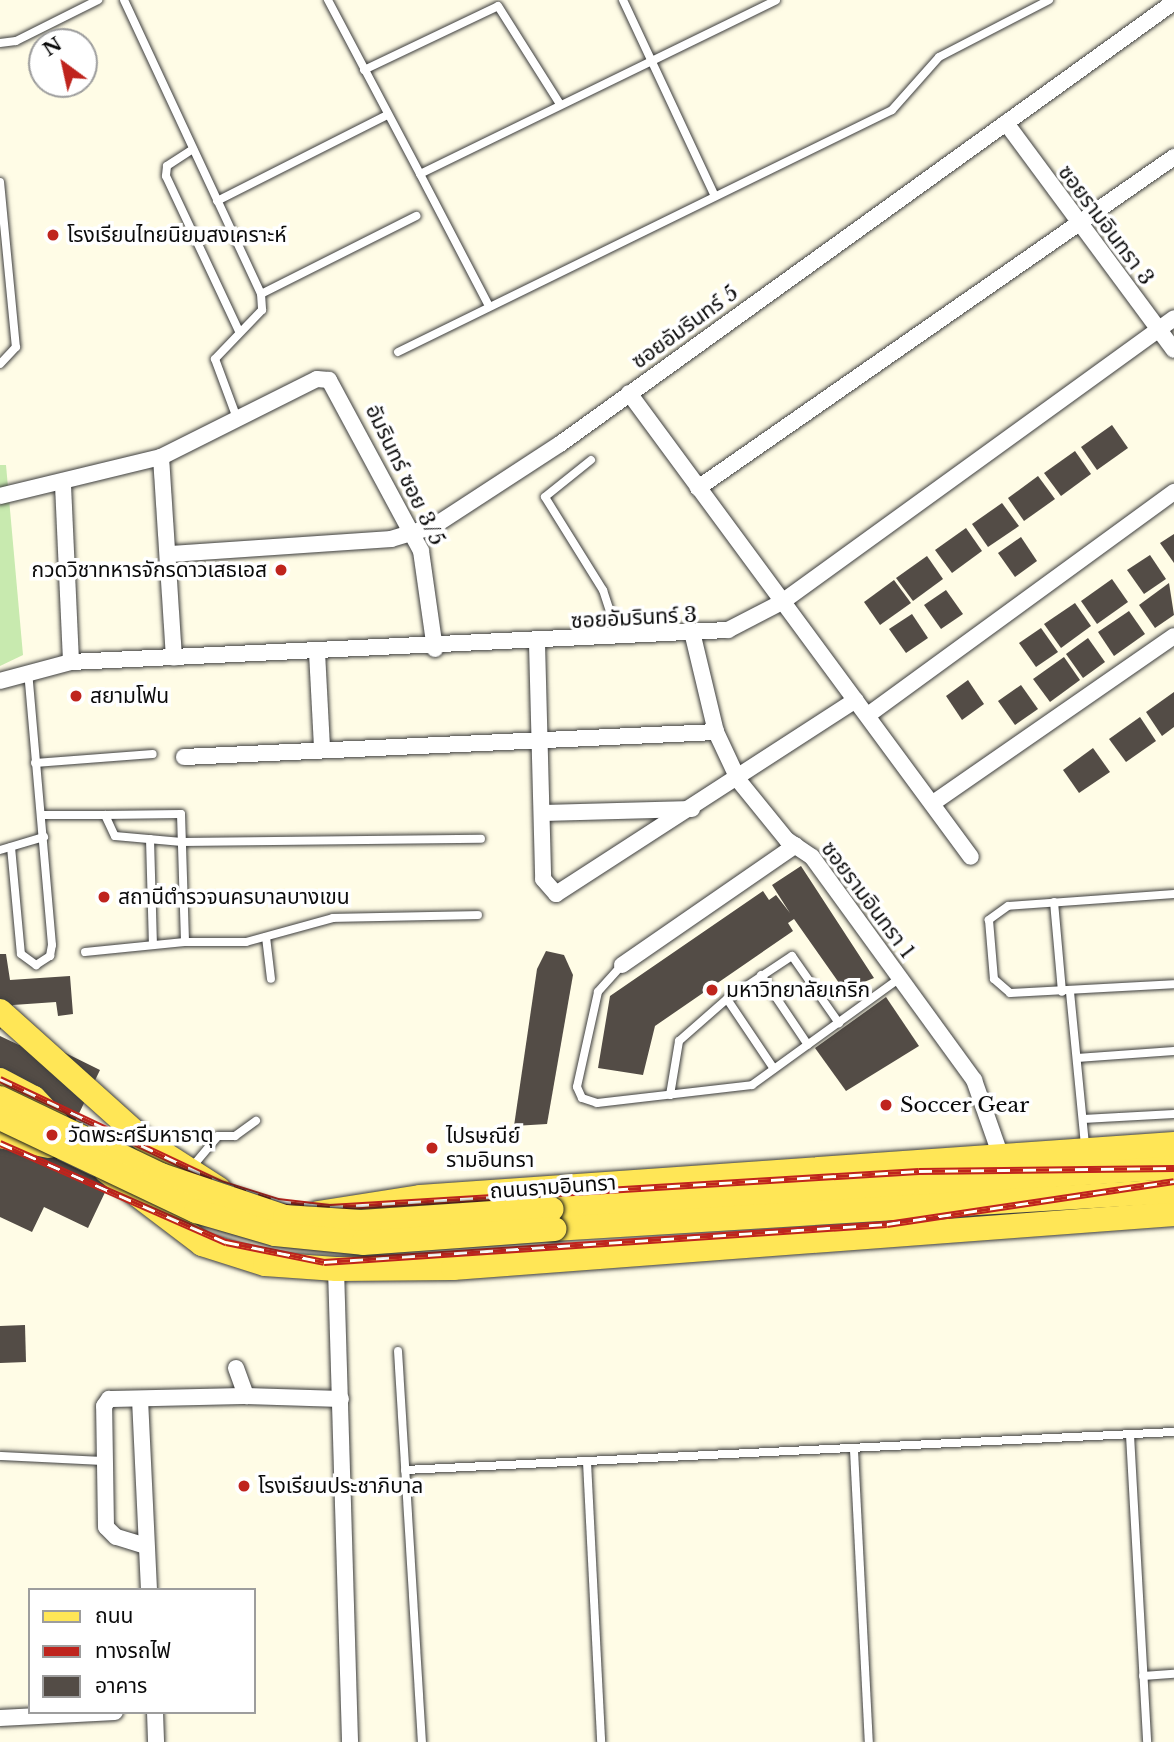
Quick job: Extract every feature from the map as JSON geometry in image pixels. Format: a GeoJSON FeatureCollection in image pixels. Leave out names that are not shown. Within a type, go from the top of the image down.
{"type":"FeatureCollection","features":[{"type":"Feature","properties":{"kind":"main road","name":"ถนนรามอินทรา"},"geometry":{"type":"LineString","coordinates":[[0,1012],[93,1098],[185,1168],[244,1200],[318,1213],[420,1197],[1085,1148],[1174,1144]]}},
{"type":"Feature","properties":{"kind":"main road"},"geometry":{"type":"LineString","coordinates":[[0,1080],[34,1098],[84,1152],[150,1210],[232,1256],[336,1269],[453,1268],[1174,1214]]}},
{"type":"Feature","properties":{"kind":"main road","name":"ถนนรามอินทรา"},"geometry":{"type":"LineString","coordinates":[[0,1098],[160,1175],[285,1217],[361,1222],[553,1219],[1174,1191]]}},
{"type":"Feature","properties":{"kind":"main road","name":"ถนนรามอินทรา"},"geometry":{"type":"LineString","coordinates":[[0,1118],[196,1211],[275,1234],[363,1243],[553,1219],[1174,1167]]}},
{"type":"Feature","properties":{"kind":"main road"},"geometry":{"type":"LineString","coordinates":[[0,1136],[84,1152]]}},
{"type":"Feature","properties":{"kind":"main road"},"geometry":{"type":"LineString","coordinates":[[150,1210],[150,1182],[185,1168]]}},
{"type":"Feature","properties":{"kind":"street","name":"ซอยอัมรินทร์ 5"},"geometry":{"type":"LineString","coordinates":[[171,554],[414,536],[462,511],[1174,2]]}},
{"type":"Feature","properties":{"kind":"street","name":"ซอยรามอินทรา 3"},"geometry":{"type":"LineString","coordinates":[[1006,123],[1079,226],[1174,350]]}},
{"type":"Feature","properties":{"kind":"street"},"geometry":{"type":"LineString","coordinates":[[698,488],[1079,226],[1174,157]]}},
{"type":"Feature","properties":{"kind":"street","name":"ซอยอัมรินทร์ 3"},"geometry":{"type":"LineString","coordinates":[[0,681],[28,670],[71,663],[435,649],[693,636],[728,630],[782,602],[1174,318]]}},
{"type":"Feature","properties":{"kind":"street","name":"อัมรินทร์ ซอย 3/5"},"geometry":{"type":"LineString","coordinates":[[237,418],[317,379],[338,388],[414,536],[425,564],[435,649]]}},
{"type":"Feature","properties":{"kind":"street"},"geometry":{"type":"LineString","coordinates":[[629,393],[971,857]]}},
{"type":"Feature","properties":{"kind":"street"},"geometry":{"type":"LineString","coordinates":[[0,496],[63,485],[161,457],[237,418]]}},
{"type":"Feature","properties":{"kind":"street"},"geometry":{"type":"LineString","coordinates":[[161,457],[171,554],[174,658]]}},
{"type":"Feature","properties":{"kind":"street"},"geometry":{"type":"LineString","coordinates":[[63,485],[71,663]]}},
{"type":"Feature","properties":{"kind":"street"},"geometry":{"type":"LineString","coordinates":[[868,715],[1174,492]]}},
{"type":"Feature","properties":{"kind":"street"},"geometry":{"type":"LineString","coordinates":[[933,803],[1174,635]]}},
{"type":"Feature","properties":{"kind":"street","name":"ซอยรามอินทรา 1"},"geometry":{"type":"LineString","coordinates":[[693,636],[716,732],[738,781],[796,845],[812,857],[974,1080],[1000,1154]]}},
{"type":"Feature","properties":{"kind":"street"},"geometry":{"type":"LineString","coordinates":[[537,643],[543,878],[556,894],[695,809],[856,700]]}},
{"type":"Feature","properties":{"kind":"street"},"geometry":{"type":"LineString","coordinates":[[317,652],[322,749]]}},
{"type":"Feature","properties":{"kind":"street"},"geometry":{"type":"LineString","coordinates":[[184,757],[540,738],[716,732]]}},
{"type":"Feature","properties":{"kind":"street"},"geometry":{"type":"LineString","coordinates":[[543,813],[695,809]]}},
{"type":"Feature","properties":{"kind":"street"},"geometry":{"type":"LineString","coordinates":[[622,965],[796,845]]}},
{"type":"Feature","properties":{"kind":"street"},"geometry":{"type":"LineString","coordinates":[[336,1269],[351,1742]]}},
{"type":"Feature","properties":{"kind":"street"},"geometry":{"type":"LineString","coordinates":[[236,1368],[246,1396]]}},
{"type":"Feature","properties":{"kind":"street"},"geometry":{"type":"LineString","coordinates":[[146,1546],[116,1537],[106,1527],[104,1406],[109,1399],[246,1396],[341,1399]]}},
{"type":"Feature","properties":{"kind":"street"},"geometry":{"type":"LineString","coordinates":[[140,1399],[149,1588]]}},
{"type":"Feature","properties":{"kind":"street"},"geometry":{"type":"LineString","coordinates":[[0,1718],[77,1714]]}},
{"type":"Feature","properties":{"kind":"street"},"geometry":{"type":"LineString","coordinates":[[155,1714],[156,1742]]}},
{"type":"Feature","properties":{"kind":"lane"},"geometry":{"type":"LineString","coordinates":[[0,43],[16,41],[98,0]]}},
{"type":"Feature","properties":{"kind":"lane"},"geometry":{"type":"LineString","coordinates":[[124,0],[261,294],[262,310],[215,359],[237,418]]}},
{"type":"Feature","properties":{"kind":"lane"},"geometry":{"type":"LineString","coordinates":[[328,0],[489,306]]}},
{"type":"Feature","properties":{"kind":"lane"},"geometry":{"type":"LineString","coordinates":[[623,0],[714,194]]}},
{"type":"Feature","properties":{"kind":"lane"},"geometry":{"type":"LineString","coordinates":[[420,174],[776,0]]}},
{"type":"Feature","properties":{"kind":"lane"},"geometry":{"type":"LineString","coordinates":[[398,352],[714,194],[892,110],[939,57],[1049,0]]}},
{"type":"Feature","properties":{"kind":"lane"},"geometry":{"type":"LineString","coordinates":[[364,70],[498,6],[560,104]]}},
{"type":"Feature","properties":{"kind":"lane"},"geometry":{"type":"LineString","coordinates":[[217,201],[387,115]]}},
{"type":"Feature","properties":{"kind":"lane"},"geometry":{"type":"LineString","coordinates":[[193,149],[167,166],[166,176],[239,331]]}},
{"type":"Feature","properties":{"kind":"lane"},"geometry":{"type":"LineString","coordinates":[[0,182],[16,347],[0,364]]}},
{"type":"Feature","properties":{"kind":"lane"},"geometry":{"type":"LineString","coordinates":[[261,294],[416,216]]}},
{"type":"Feature","properties":{"kind":"lane"},"geometry":{"type":"LineString","coordinates":[[591,460],[545,497],[603,590],[619,639]]}},
{"type":"Feature","properties":{"kind":"lane"},"geometry":{"type":"LineString","coordinates":[[11,847],[21,954],[36,965],[50,956],[52,945],[28,670]]}},
{"type":"Feature","properties":{"kind":"lane"},"geometry":{"type":"LineString","coordinates":[[35,763],[153,754]]}},
{"type":"Feature","properties":{"kind":"lane"},"geometry":{"type":"LineString","coordinates":[[41,815],[178,812],[182,842],[185,942]]}},
{"type":"Feature","properties":{"kind":"lane"},"geometry":{"type":"LineString","coordinates":[[105,815],[116,836],[182,842],[481,839]]}},
{"type":"Feature","properties":{"kind":"lane"},"geometry":{"type":"LineString","coordinates":[[0,850],[44,836]]}},
{"type":"Feature","properties":{"kind":"lane"},"geometry":{"type":"LineString","coordinates":[[150,839],[153,945]]}},
{"type":"Feature","properties":{"kind":"lane"},"geometry":{"type":"LineString","coordinates":[[1174,894],[1054,902],[992,914],[994,979],[1010,993],[1174,984]]}},
{"type":"Feature","properties":{"kind":"lane"},"geometry":{"type":"LineString","coordinates":[[1054,902],[1077,1058],[1085,1148]]}},
{"type":"Feature","properties":{"kind":"lane"},"geometry":{"type":"LineString","coordinates":[[85,953],[185,942],[265,937],[333,918],[478,915]]}},
{"type":"Feature","properties":{"kind":"lane"},"geometry":{"type":"LineString","coordinates":[[265,937],[271,979]]}},
{"type":"Feature","properties":{"kind":"lane"},"geometry":{"type":"LineString","coordinates":[[670,1094],[679,1041],[727,999],[792,957],[839,1023]]}},
{"type":"Feature","properties":{"kind":"lane"},"geometry":{"type":"LineString","coordinates":[[622,965],[598,992],[577,1087],[582,1098],[597,1103],[752,1085],[900,978]]}},
{"type":"Feature","properties":{"kind":"lane"},"geometry":{"type":"LineString","coordinates":[[761,975],[808,1045]]}},
{"type":"Feature","properties":{"kind":"lane"},"geometry":{"type":"LineString","coordinates":[[727,999],[774,1069]]}},
{"type":"Feature","properties":{"kind":"lane"},"geometry":{"type":"LineString","coordinates":[[1077,1058],[1174,1051]]}},
{"type":"Feature","properties":{"kind":"lane"},"geometry":{"type":"LineString","coordinates":[[1083,1119],[1174,1114]]}},
{"type":"Feature","properties":{"kind":"lane"},"geometry":{"type":"LineString","coordinates":[[185,1168],[218,1136],[235,1136],[256,1121]]}},
{"type":"Feature","properties":{"kind":"lane"},"geometry":{"type":"LineString","coordinates":[[398,1351],[422,1742]]}},
{"type":"Feature","properties":{"kind":"lane"},"geometry":{"type":"LineString","coordinates":[[405,1470],[1174,1433]]}},
{"type":"Feature","properties":{"kind":"lane"},"geometry":{"type":"LineString","coordinates":[[1130,1435],[1147,1742]]}},
{"type":"Feature","properties":{"kind":"lane"},"geometry":{"type":"LineString","coordinates":[[854,1450],[869,1742]]}},
{"type":"Feature","properties":{"kind":"lane"},"geometry":{"type":"LineString","coordinates":[[0,1457],[104,1461]]}},
{"type":"Feature","properties":{"kind":"lane"},"geometry":{"type":"LineString","coordinates":[[587,1462],[601,1742]]}},
{"type":"Feature","properties":{"kind":"lane"},"geometry":{"type":"LineString","coordinates":[[1143,1676],[1174,1674]]}},
{"type":"Feature","properties":{"kind":"green space"},"geometry":{"type":"Polygon","coordinates":[[[0,465],[6,465],[23,655],[0,666],[0,465]]]}},
{"type":"Feature","properties":{"kind":"building"},"geometry":{"type":"Polygon","coordinates":[[[1112,425],[1128,448],[1097,470],[1081,447],[1112,425]]]}},
{"type":"Feature","properties":{"kind":"building"},"geometry":{"type":"Polygon","coordinates":[[[1075,451],[1091,474],[1061,496],[1044,473],[1075,451]]]}},
{"type":"Feature","properties":{"kind":"building"},"geometry":{"type":"Polygon","coordinates":[[[1038,476],[1055,499],[1024,521],[1008,498],[1038,476]]]}},
{"type":"Feature","properties":{"kind":"building"},"geometry":{"type":"Polygon","coordinates":[[[1002,503],[1019,526],[988,547],[972,524],[1002,503]]]}},
{"type":"Feature","properties":{"kind":"building"},"geometry":{"type":"Polygon","coordinates":[[[966,528],[982,551],[952,573],[935,550],[966,528]]]}},
{"type":"Feature","properties":{"kind":"building"},"geometry":{"type":"Polygon","coordinates":[[[1174,534],[1174,563],[1160,543],[1174,534]]]}},
{"type":"Feature","properties":{"kind":"building"},"geometry":{"type":"Polygon","coordinates":[[[1021,537],[1037,561],[1015,577],[998,553],[1021,537]]]}},
{"type":"Feature","properties":{"kind":"building"},"geometry":{"type":"Polygon","coordinates":[[[1150,555],[1166,579],[1144,594],[1127,570],[1150,555]]]}},
{"type":"Feature","properties":{"kind":"building"},"geometry":{"type":"Polygon","coordinates":[[[927,556],[943,579],[913,601],[896,578],[927,556]]]}},
{"type":"Feature","properties":{"kind":"building"},"geometry":{"type":"Polygon","coordinates":[[[1112,579],[1128,602],[1097,624],[1081,601],[1112,579]]]}},
{"type":"Feature","properties":{"kind":"building"},"geometry":{"type":"Polygon","coordinates":[[[894,580],[911,603],[880,625],[864,602],[894,580]]]}},
{"type":"Feature","properties":{"kind":"building"},"geometry":{"type":"Polygon","coordinates":[[[1169,583],[1174,615],[1155,628],[1139,605],[1169,583]]]}},
{"type":"Feature","properties":{"kind":"building"},"geometry":{"type":"Polygon","coordinates":[[[946,590],[963,614],[941,629],[924,605],[946,590]]]}},
{"type":"Feature","properties":{"kind":"building"},"geometry":{"type":"Polygon","coordinates":[[[1075,603],[1091,626],[1061,648],[1044,624],[1075,603]]]}},
{"type":"Feature","properties":{"kind":"building"},"geometry":{"type":"Polygon","coordinates":[[[1129,611],[1145,634],[1114,656],[1098,632],[1129,611]]]}},
{"type":"Feature","properties":{"kind":"building"},"geometry":{"type":"Polygon","coordinates":[[[912,614],[928,638],[906,653],[889,629],[912,614]]]}},
{"type":"Feature","properties":{"kind":"building"},"geometry":{"type":"Polygon","coordinates":[[[1041,628],[1058,652],[1036,667],[1019,643],[1041,628]]]}},
{"type":"Feature","properties":{"kind":"building"},"geometry":{"type":"Polygon","coordinates":[[[1088,638],[1105,662],[1083,678],[1066,654],[1088,638]]]}},
{"type":"Feature","properties":{"kind":"building"},"geometry":{"type":"Polygon","coordinates":[[[1064,657],[1080,680],[1050,702],[1033,679],[1064,657]]]}},
{"type":"Feature","properties":{"kind":"building"},"geometry":{"type":"Polygon","coordinates":[[[968,680],[984,704],[962,720],[946,696],[968,680]]]}},
{"type":"Feature","properties":{"kind":"building"},"geometry":{"type":"Polygon","coordinates":[[[1021,685],[1038,709],[1015,725],[998,701],[1021,685]]]}},
{"type":"Feature","properties":{"kind":"building"},"geometry":{"type":"Polygon","coordinates":[[[1174,692],[1174,727],[1162,736],[1146,712],[1174,692]]]}},
{"type":"Feature","properties":{"kind":"building"},"geometry":{"type":"Polygon","coordinates":[[[1140,717],[1156,741],[1126,762],[1109,739],[1140,717]]]}},
{"type":"Feature","properties":{"kind":"building"},"geometry":{"type":"Polygon","coordinates":[[[1093,748],[1110,772],[1079,793],[1063,770],[1093,748]]]}},
{"type":"Feature","properties":{"kind":"building"},"geometry":{"type":"Polygon","coordinates":[[[801,866],[874,978],[844,990],[794,919],[788,923],[793,931],[655,1026],[643,1075],[598,1068],[610,996],[763,891],[769,900],[776,895],[790,913],[772,885],[801,866]]]}},
{"type":"Feature","properties":{"kind":"building"},"geometry":{"type":"Polygon","coordinates":[[[546,951],[564,955],[573,975],[547,1124],[514,1126],[537,969],[546,951]]]}},
{"type":"Feature","properties":{"kind":"building"},"geometry":{"type":"Polygon","coordinates":[[[0,954],[6,954],[10,980],[70,976],[73,1014],[58,1016],[56,1002],[13,1005],[0,1030],[0,954]]]}},
{"type":"Feature","properties":{"kind":"building"},"geometry":{"type":"Polygon","coordinates":[[[886,997],[919,1046],[846,1091],[815,1048],[886,997]]]}},
{"type":"Feature","properties":{"kind":"building"},"geometry":{"type":"Polygon","coordinates":[[[0,1036],[19,1045],[37,1039],[100,1070],[57,1159],[109,1184],[88,1228],[44,1207],[32,1232],[0,1217],[0,1036]]]}},
{"type":"Feature","properties":{"kind":"building"},"geometry":{"type":"Polygon","coordinates":[[[25,1325],[26,1362],[0,1363],[0,1326],[25,1325]]]}},
{"type":"Feature","properties":{"kind":"railway"},"geometry":{"type":"LineString","coordinates":[[0,1079],[221,1183],[278,1201],[330,1207],[919,1171],[1174,1168]]}},
{"type":"Feature","properties":{"kind":"railway"},"geometry":{"type":"LineString","coordinates":[[0,1143],[226,1242],[324,1262],[887,1224],[1174,1181]]}},
{"type":"Feature","properties":{"kind":"place","name":"โรงเรียนไทยนิยมสงเคราะห์"},"geometry":{"type":"Point","coordinates":[53,235]}},
{"type":"Feature","properties":{"kind":"place","name":"กวดวิชาทหารจักรดาวเสธเอส"},"geometry":{"type":"Point","coordinates":[281,570]}},
{"type":"Feature","properties":{"kind":"place","name":"สยามโฟน"},"geometry":{"type":"Point","coordinates":[76,696]}},
{"type":"Feature","properties":{"kind":"place","name":"สถานีตำรวจนครบาลบางเขน"},"geometry":{"type":"Point","coordinates":[104,897]}},
{"type":"Feature","properties":{"kind":"place","name":"มหาวิทยาลัยเกริก"},"geometry":{"type":"Point","coordinates":[712,990]}},
{"type":"Feature","properties":{"kind":"place","name":"Soccer Gear"},"geometry":{"type":"Point","coordinates":[886,1105]}},
{"type":"Feature","properties":{"kind":"place","name":"วัดพระศรีมหาธาตุ"},"geometry":{"type":"Point","coordinates":[52,1135]}},
{"type":"Feature","properties":{"kind":"place","name":"ไปรษณีย์ รามอินทรา"},"geometry":{"type":"Point","coordinates":[432,1148]}},
{"type":"Feature","properties":{"kind":"place","name":"โรงเรียนประชาภิบาล"},"geometry":{"type":"Point","coordinates":[244,1486]}}]}
